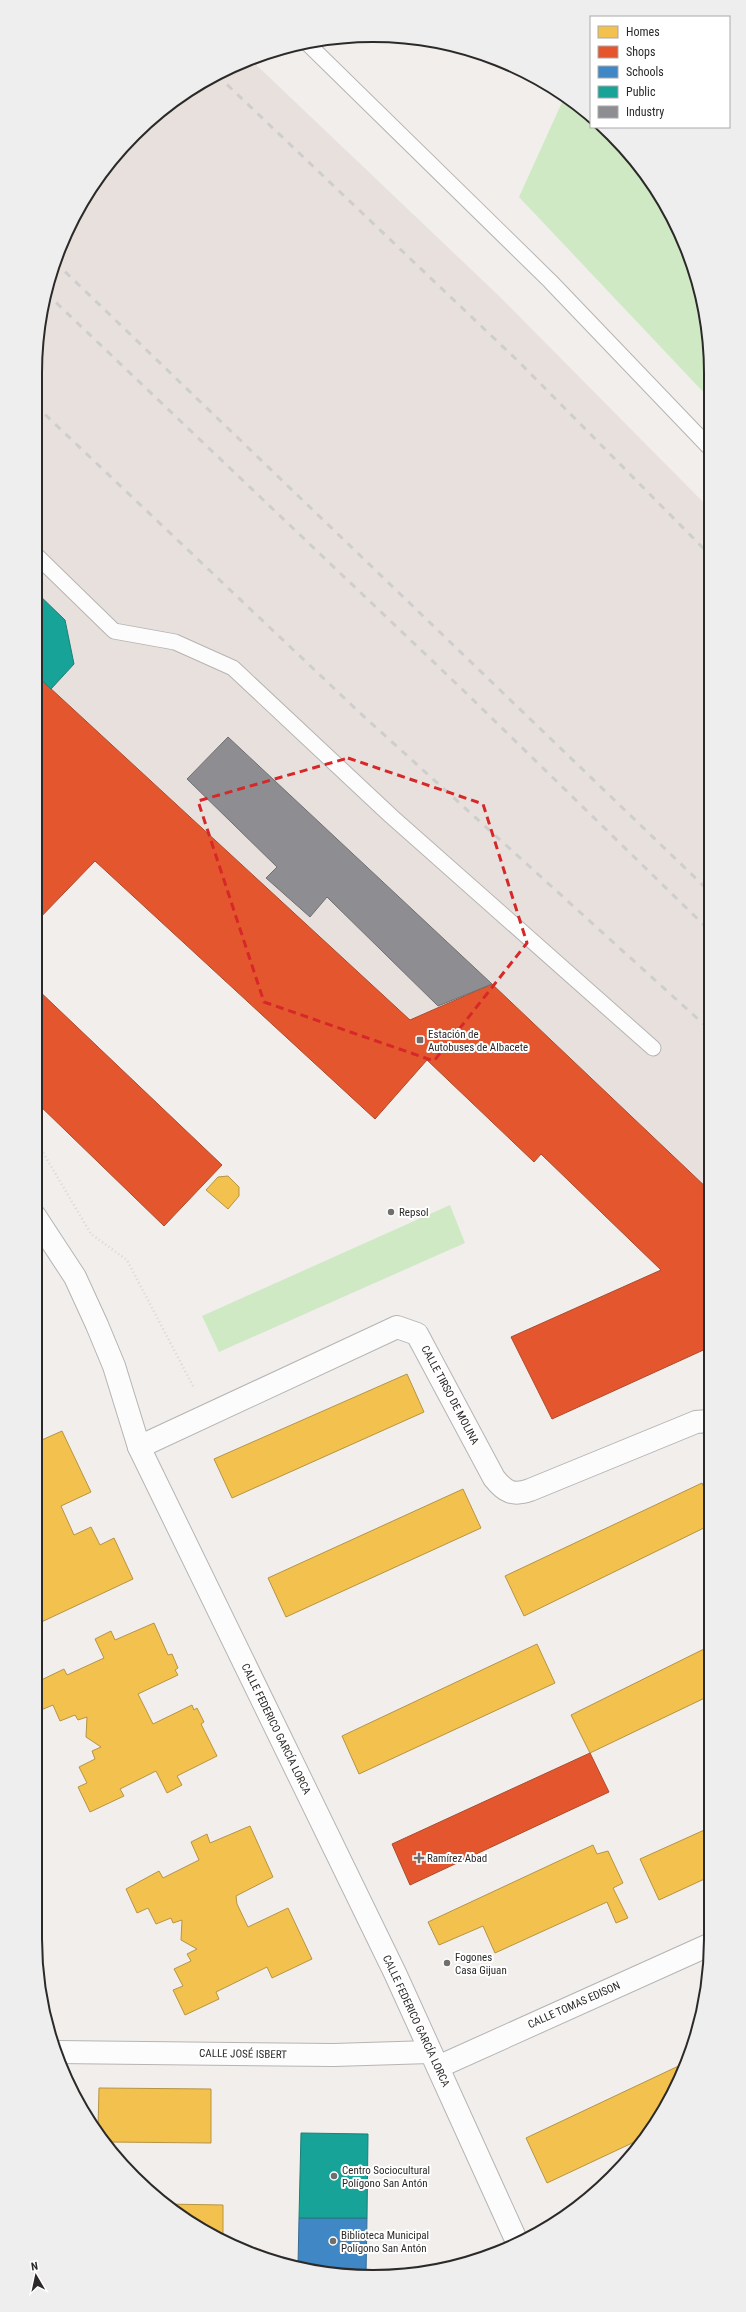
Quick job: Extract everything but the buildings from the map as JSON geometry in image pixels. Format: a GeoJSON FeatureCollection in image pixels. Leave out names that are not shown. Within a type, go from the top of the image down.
{"type":"FeatureCollection","features":[{"type":"Feature","properties":{"kind":"street","name":"CALLE FEDERICO GARCÍA LORCA"},"geometry":{"type":"LineString","coordinates":[[42,1227],[75,1277],[114,1366],[139,1447],[395,1973],[515,2238]]}},
{"type":"Feature","properties":{"kind":"street","name":"CALLE TIRSO DE MOLINA"},"geometry":{"type":"LineString","coordinates":[[139,1447],[397,1327],[417,1334],[494,1478],[502,1488],[510,1493],[520,1494],[696,1422],[704,1422]]}},
{"type":"Feature","properties":{"kind":"street","name":"CALLE TOMAS EDISON"},"geometry":{"type":"LineString","coordinates":[[434,2060],[704,1947]]}},
{"type":"Feature","properties":{"kind":"street","name":"CALLE JOSÉ ISBERT"},"geometry":{"type":"LineString","coordinates":[[62,2052],[334,2055],[434,2060]]}},
{"type":"Feature","properties":{"kind":"lane"},"geometry":{"type":"LineString","coordinates":[[312,48],[550,281],[704,442]]}},
{"type":"Feature","properties":{"kind":"lane"},"geometry":{"type":"LineString","coordinates":[[42,561],[114,631],[176,642],[233,668],[391,816],[653,1048]]}},
{"type":"Feature","properties":{"kind":"path"},"geometry":{"type":"LineString","coordinates":[[42,1151],[91,1234],[127,1260],[208,1415]]}},
{"type":"Feature","properties":{"kind":"highlighted area"},"geometry":{"type":"Polygon","coordinates":[[[348,758],[483,804],[527,943],[434,1061],[264,1002],[198,801],[348,758]]]}},
{"type":"Feature","properties":{"kind":"shaded area"},"geometry":{"type":"Polygon","coordinates":[[[255,64],[498,295],[704,503],[704,1185],[492,984],[410,1020],[42,680],[43,351],[48,308],[53,287],[67,246],[86,207],[110,171],[139,139],[171,110],[189,98],[227,76],[255,64]]]}},
{"type":"Feature","properties":{"kind":"green space"},"geometry":{"type":"Polygon","coordinates":[[[562,102],[590,123],[590,128],[595,128],[607,139],[636,171],[660,208],[670,227],[679,246],[693,287],[698,308],[703,351],[704,393],[519,197],[562,102]]]}},
{"type":"Feature","properties":{"kind":"green space"},"geometry":{"type":"Polygon","coordinates":[[[450,1205],[465,1243],[219,1352],[202,1316],[450,1205]]]}},
{"type":"Feature","properties":{"kind":"railway"},"geometry":{"type":"LineString","coordinates":[[221,79],[519,362],[704,549]]}},
{"type":"Feature","properties":{"kind":"railway"},"geometry":{"type":"LineString","coordinates":[[60,267],[704,886]]}},
{"type":"Feature","properties":{"kind":"railway"},"geometry":{"type":"LineString","coordinates":[[51,297],[464,691],[704,925]]}},
{"type":"Feature","properties":{"kind":"railway"},"geometry":{"type":"LineString","coordinates":[[42,412],[360,713],[704,1024]]}},
{"type":"Feature","properties":{"kind":"place","name":"Estación de Autobuses de Albacete"},"geometry":{"type":"Point","coordinates":[420,1040]}},
{"type":"Feature","properties":{"kind":"place","name":"Repsol"},"geometry":{"type":"Point","coordinates":[391,1212]}},
{"type":"Feature","properties":{"kind":"place","name":"Ramírez Abad"},"geometry":{"type":"Point","coordinates":[419,1858]}},
{"type":"Feature","properties":{"kind":"place","name":"Fogones Casa Gijuan"},"geometry":{"type":"Point","coordinates":[447,1963]}},
{"type":"Feature","properties":{"kind":"place","name":"Centro Sociocultural Polígono San Antón"},"geometry":{"type":"Point","coordinates":[334,2176]}},
{"type":"Feature","properties":{"kind":"place","name":"Biblioteca Municipal Polígono San Antón"},"geometry":{"type":"Point","coordinates":[333,2241]}}]}
